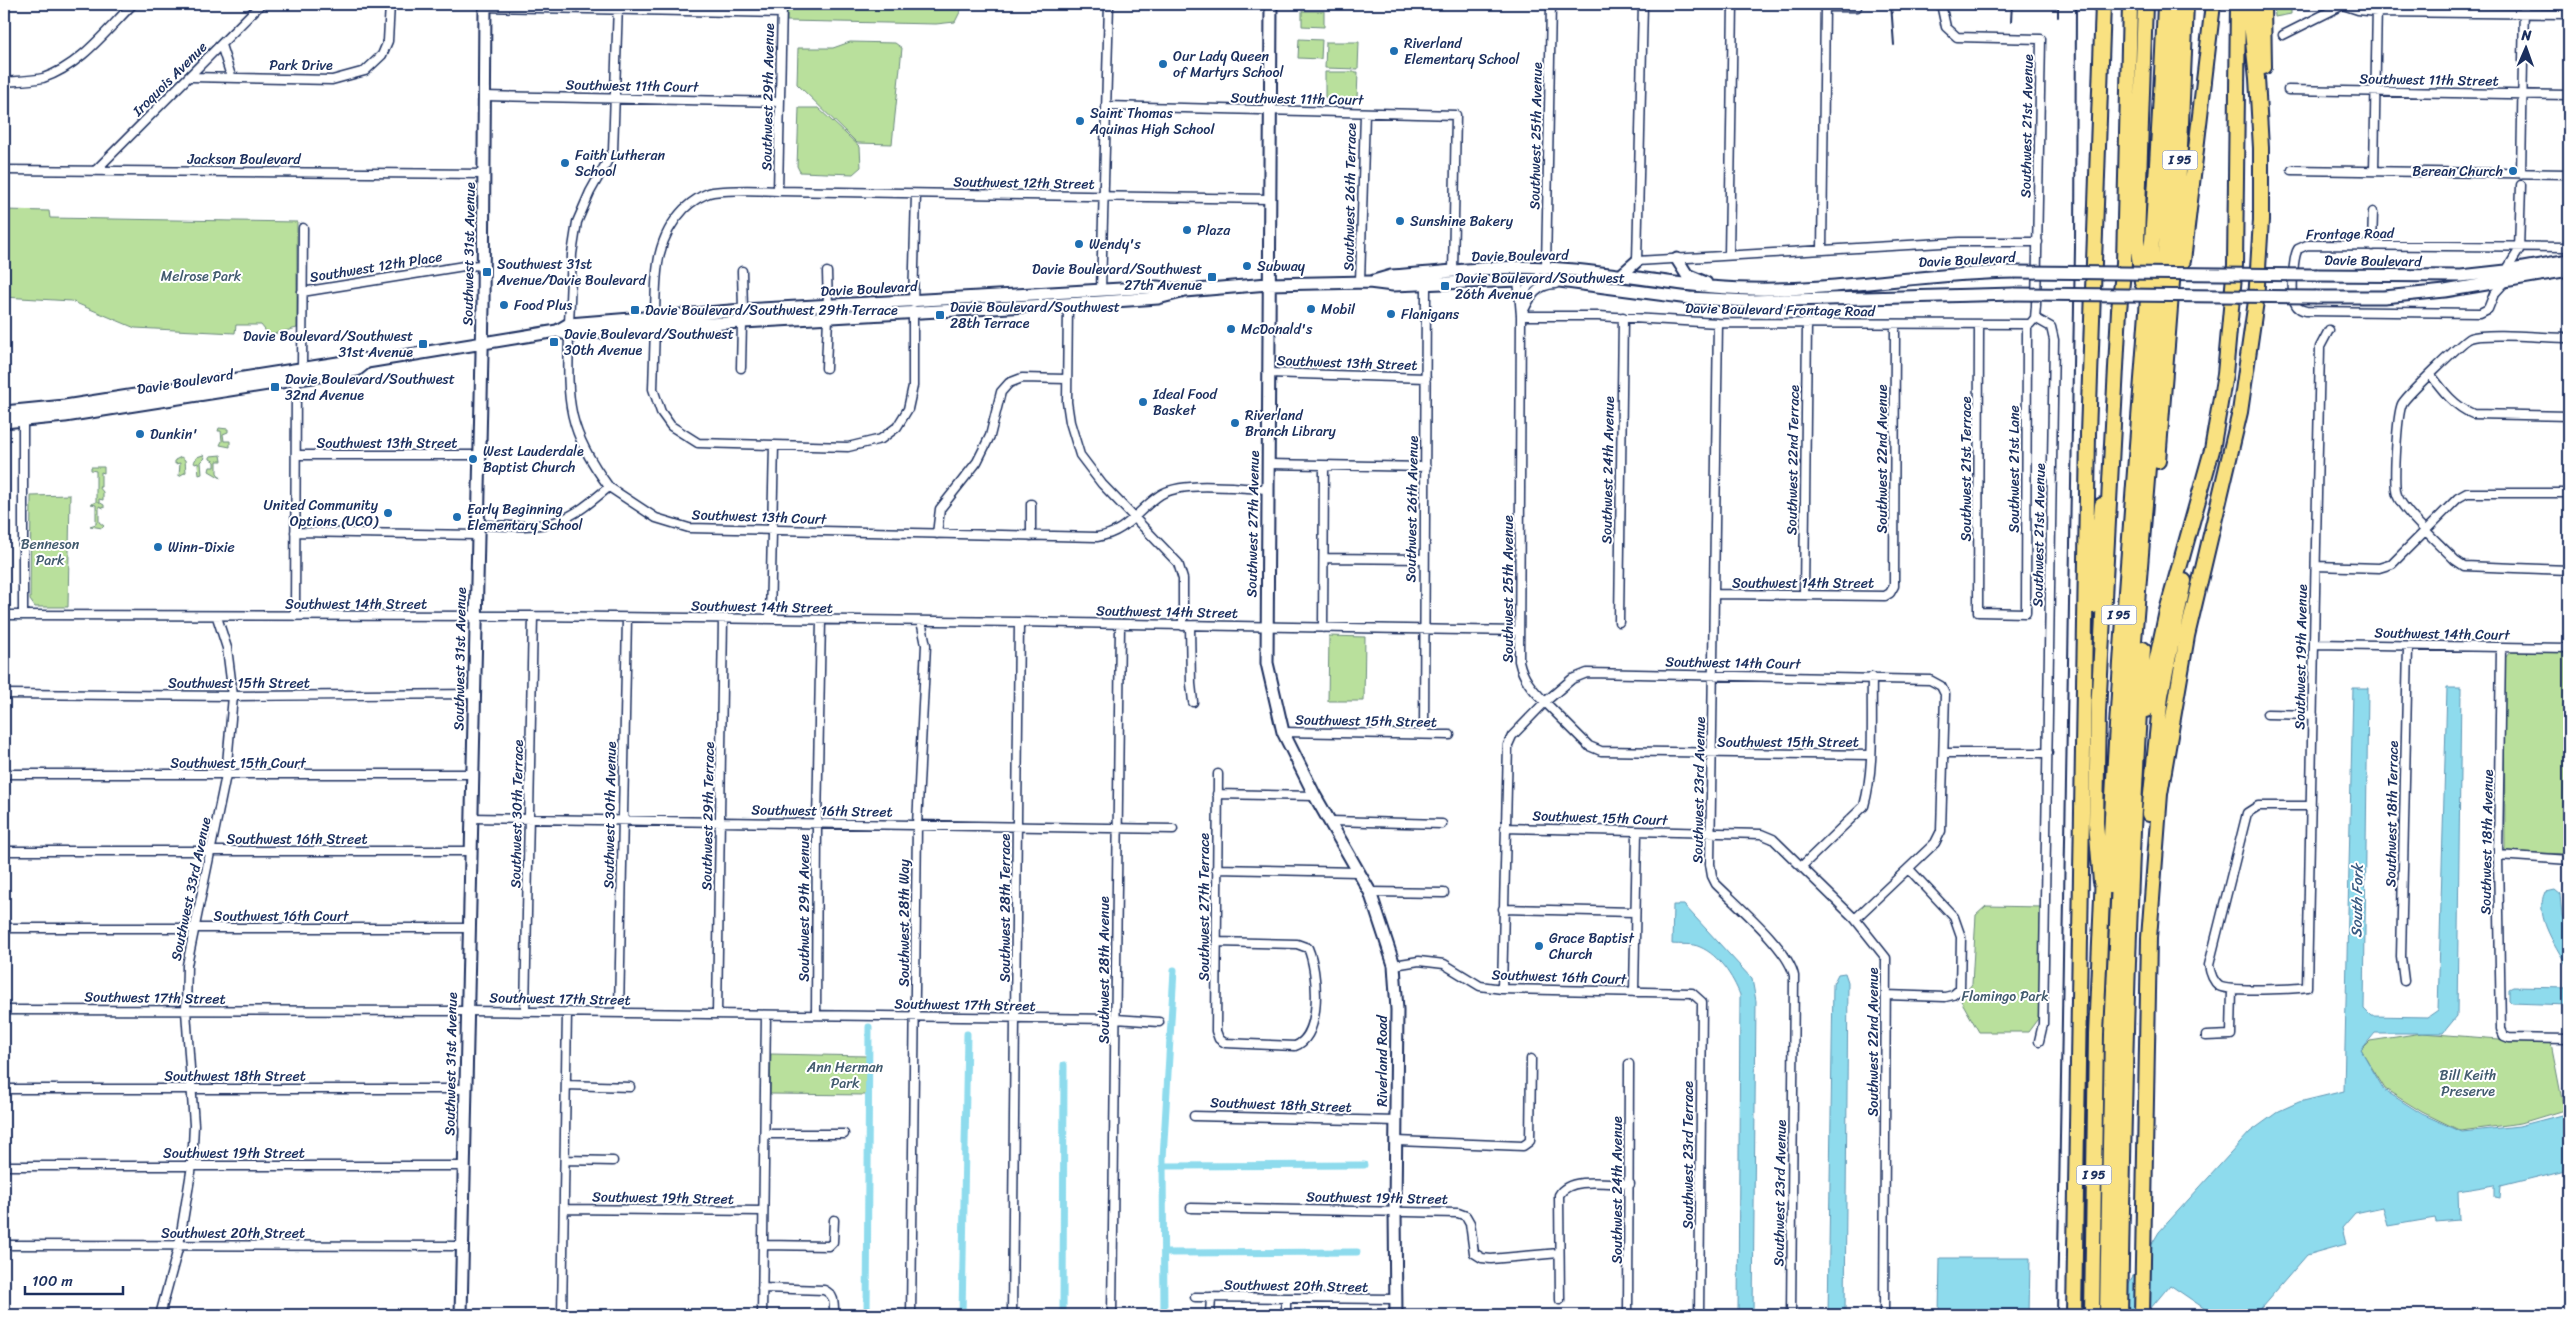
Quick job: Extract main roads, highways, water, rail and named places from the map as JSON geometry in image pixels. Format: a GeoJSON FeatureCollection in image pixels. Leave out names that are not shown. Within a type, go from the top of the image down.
{"type":"FeatureCollection","features":[{"type":"Feature","properties":{"kind":"highway"},"geometry":{"type":"LineString","coordinates":[[2102,887],[2096,823],[2098,738],[2119,310],[2123,273],[2130,4]]}},
{"type":"Feature","properties":{"kind":"highway"},"geometry":{"type":"LineString","coordinates":[[2142,282],[2137,240],[2145,4]]}},
{"type":"Feature","properties":{"kind":"highway","name":"I 95"},"geometry":{"type":"LineString","coordinates":[[2092,1315],[2102,887],[2114,678],[2142,282],[2158,4]]}},
{"type":"Feature","properties":{"kind":"highway"},"geometry":{"type":"LineString","coordinates":[[2099,1315],[2100,1035],[2115,735],[2152,236],[2165,4]]}},
{"type":"Feature","properties":{"kind":"highway"},"geometry":{"type":"LineString","coordinates":[[2107,1315],[2112,1033],[2125,752],[2166,244],[2176,4]]}},
{"type":"Feature","properties":{"kind":"highway","name":"I 95"},"geometry":{"type":"LineString","coordinates":[[2120,1315],[2125,1036],[2136,752],[2171,315],[2180,179],[2186,4]]}},
{"type":"Feature","properties":{"kind":"highway"},"geometry":{"type":"LineString","coordinates":[[2171,315],[2184,254],[2213,4]]}},
{"type":"Feature","properties":{"kind":"highway"},"geometry":{"type":"LineString","coordinates":[[2149,938],[2146,898],[2148,829],[2158,721],[2172,634],[2209,464],[2222,391],[2233,296],[2238,4]]}},
{"type":"Feature","properties":{"kind":"highway"},"geometry":{"type":"LineString","coordinates":[[2249,4],[2259,102],[2261,220]]}},
{"type":"Feature","properties":{"kind":"highway"},"geometry":{"type":"LineString","coordinates":[[2142,1315],[2149,938],[2157,819],[2166,751],[2194,603],[2244,392],[2256,301],[2266,173],[2263,4]]}},
{"type":"Feature","properties":{"kind":"highway"},"geometry":{"type":"LineString","coordinates":[[2074,1315],[2088,434],[2103,6]]}},
{"type":"Feature","properties":{"kind":"highway"},"geometry":{"type":"LineString","coordinates":[[2084,735],[2098,533],[2114,418]]}},
{"type":"Feature","properties":{"kind":"highway"},"geometry":{"type":"LineString","coordinates":[[2136,752],[2162,629],[2209,464]]}},
{"type":"Feature","properties":{"kind":"main road","name":"Southwest 27th Avenue"},"geometry":{"type":"LineString","coordinates":[[1271,4],[1267,663],[1283,732],[1315,796],[1330,821]]}},
{"type":"Feature","properties":{"kind":"main road","name":"Southwest 31st Avenue"},"geometry":{"type":"LineString","coordinates":[[461,1315],[484,265],[485,5]]}},
{"type":"Feature","properties":{"kind":"main road"},"geometry":{"type":"LineString","coordinates":[[1677,259],[1689,276],[1722,288]]}},
{"type":"Feature","properties":{"kind":"main road","name":"Davie Boulevard"},"geometry":{"type":"LineString","coordinates":[[569,330],[613,330],[655,322],[743,310],[828,312],[1068,304],[1158,298],[1185,291],[1268,284],[1364,282],[1392,285],[1537,278],[1689,298],[1743,301],[2014,294],[2316,297],[2414,294],[2505,277],[2569,260]]}},
{"type":"Feature","properties":{"kind":"main road"},"geometry":{"type":"LineString","coordinates":[[1620,276],[1637,261]]}},
{"type":"Feature","properties":{"kind":"main road","name":"Davie Boulevard"},"geometry":{"type":"LineString","coordinates":[[1364,282],[1391,276],[1546,268],[1570,269],[1722,288],[1809,289],[1960,274],[2014,272],[2505,277],[2569,270]]}},
{"type":"Feature","properties":{"kind":"main road"},"geometry":{"type":"LineString","coordinates":[[1503,279],[1546,268]]}},
{"type":"Feature","properties":{"kind":"main road"},"geometry":{"type":"LineString","coordinates":[[1537,278],[1549,273],[1570,269]]}},
{"type":"Feature","properties":{"kind":"main road","name":"Davie Boulevard"},"geometry":{"type":"LineString","coordinates":[[4,412],[65,406],[302,368],[362,360],[367,362],[557,331],[655,322],[742,323],[828,312],[860,305],[913,308],[1102,290],[1157,288],[1185,291]]}},
{"type":"Feature","properties":{"kind":"main road"},"geometry":{"type":"LineString","coordinates":[[1068,304],[1094,299],[1102,290]]}},
{"type":"Feature","properties":{"kind":"main road","name":"Davie Boulevard"},"geometry":{"type":"LineString","coordinates":[[4,422],[23,421],[357,370],[367,362]]}},
{"type":"Feature","properties":{"kind":"main road"},"geometry":{"type":"LineString","coordinates":[[23,421],[32,414],[65,406]]}},
{"type":"Feature","properties":{"kind":"main road","name":"Riverland Road"},"geometry":{"type":"LineString","coordinates":[[1330,821],[1370,892],[1394,965],[1397,1010],[1397,1121],[1394,1210],[1396,1315]]}},
{"type":"Feature","properties":{"kind":"water","name":"South Fork"},"geometry":{"type":"Polygon","coordinates":[[[2353,688],[2368,688],[2364,1009],[2371,1016],[2428,1017],[2438,1010],[2447,688],[2461,688],[2457,1016],[2443,1033],[2375,1033],[2361,1050],[2384,1090],[2422,1114],[2462,1132],[2519,1126],[2569,1113],[2569,1169],[2501,1186],[2500,1198],[2495,1197],[2495,1185],[2458,1191],[2459,1220],[2436,1222],[2435,1218],[2388,1226],[2383,1207],[2355,1213],[2342,1228],[2346,1244],[2307,1255],[2255,1315],[2214,1315],[2170,1285],[2145,1315],[2098,1315],[2123,1293],[2159,1232],[2250,1132],[2279,1111],[2299,1102],[2344,1091],[2353,688]]]}},
{"type":"Feature","properties":{"kind":"water"},"geometry":{"type":"Polygon","coordinates":[[[2554,890],[2560,895],[2562,915],[2569,933],[2569,970],[2548,932],[2542,912],[2545,892],[2554,890]]]}},
{"type":"Feature","properties":{"kind":"water"},"geometry":{"type":"Polygon","coordinates":[[[1673,905],[1684,905],[1752,979],[1756,1001],[1753,1315],[1738,1315],[1740,995],[1729,974],[1713,955],[1697,946],[1672,944],[1673,905]]]}},
{"type":"Feature","properties":{"kind":"water"},"geometry":{"type":"Polygon","coordinates":[[[1845,973],[1848,982],[1845,1315],[1828,1315],[1833,984],[1838,974],[1845,973]]]}},
{"type":"Feature","properties":{"kind":"water"},"geometry":{"type":"Polygon","coordinates":[[[2513,987],[2569,988],[2569,1005],[2512,1003],[2509,1000],[2509,989],[2513,987]]]}},
{"type":"Feature","properties":{"kind":"water"},"geometry":{"type":"Polygon","coordinates":[[[1940,1258],[2030,1258],[2029,1315],[1939,1315],[1940,1258]]]}},
{"type":"Feature","properties":{"kind":"waterway"},"geometry":{"type":"LineString","coordinates":[[1164,1315],[1163,1159],[1174,970]]}},
{"type":"Feature","properties":{"kind":"waterway"},"geometry":{"type":"LineString","coordinates":[[867,1315],[869,1027]]}},
{"type":"Feature","properties":{"kind":"waterway"},"geometry":{"type":"LineString","coordinates":[[962,1315],[967,1034]]}},
{"type":"Feature","properties":{"kind":"waterway"},"geometry":{"type":"LineString","coordinates":[[1063,1315],[1064,1065]]}},
{"type":"Feature","properties":{"kind":"waterway"},"geometry":{"type":"LineString","coordinates":[[1163,1166],[1364,1165]]}},
{"type":"Feature","properties":{"kind":"waterway"},"geometry":{"type":"LineString","coordinates":[[1165,1253],[1357,1252]]}},
{"type":"Feature","properties":{"kind":"railway"},"geometry":{"type":"LineString","coordinates":[[1891,4],[1894,45]]}},
{"type":"Feature","properties":{"kind":"railway"},"geometry":{"type":"LineString","coordinates":[[2011,21],[2012,4]]}},
{"type":"Feature","properties":{"kind":"railway"},"geometry":{"type":"LineString","coordinates":[[2058,4],[2058,17]]}},
{"type":"Feature","properties":{"kind":"railway"},"geometry":{"type":"LineString","coordinates":[[2057,1315],[2075,248],[2076,4]]}},
{"type":"Feature","properties":{"kind":"place","name":"Riverland Elementary School"},"geometry":{"type":"Point","coordinates":[1394,51]}},
{"type":"Feature","properties":{"kind":"place","name":"Our Lady Queen of Martyrs School"},"geometry":{"type":"Point","coordinates":[1163,64]}},
{"type":"Feature","properties":{"kind":"place","name":"Saint Thomas Aquinas High School"},"geometry":{"type":"Point","coordinates":[1080,121]}},
{"type":"Feature","properties":{"kind":"place","name":"Faith Lutheran School"},"geometry":{"type":"Point","coordinates":[565,163]}},
{"type":"Feature","properties":{"kind":"place","name":"Berean Church"},"geometry":{"type":"Point","coordinates":[2513,171]}},
{"type":"Feature","properties":{"kind":"place","name":"Sunshine Bakery"},"geometry":{"type":"Point","coordinates":[1400,221]}},
{"type":"Feature","properties":{"kind":"place","name":"Plaza"},"geometry":{"type":"Point","coordinates":[1187,230]}},
{"type":"Feature","properties":{"kind":"place","name":"Wendy's"},"geometry":{"type":"Point","coordinates":[1079,244]}},
{"type":"Feature","properties":{"kind":"place","name":"Subway"},"geometry":{"type":"Point","coordinates":[1247,266]}},
{"type":"Feature","properties":{"kind":"place","name":"Southwest 31st Avenue/Davie Boulevard"},"geometry":{"type":"Point","coordinates":[487,272]}},
{"type":"Feature","properties":{"kind":"place","name":"Davie Boulevard/Southwest 27th Avenue"},"geometry":{"type":"Point","coordinates":[1212,277]}},
{"type":"Feature","properties":{"kind":"place","name":"Davie Boulevard/Southwest 26th Avenue"},"geometry":{"type":"Point","coordinates":[1445,286]}},
{"type":"Feature","properties":{"kind":"place","name":"Food Plus"},"geometry":{"type":"Point","coordinates":[504,305]}},
{"type":"Feature","properties":{"kind":"place","name":"Mobil"},"geometry":{"type":"Point","coordinates":[1311,309]}},
{"type":"Feature","properties":{"kind":"place","name":"Davie Boulevard/Southwest 29th Terrace"},"geometry":{"type":"Point","coordinates":[635,310]}},
{"type":"Feature","properties":{"kind":"place","name":"Flanigans"},"geometry":{"type":"Point","coordinates":[1391,314]}},
{"type":"Feature","properties":{"kind":"place","name":"Davie Boulevard/Southwest 28th Terrace"},"geometry":{"type":"Point","coordinates":[940,315]}},
{"type":"Feature","properties":{"kind":"place","name":"McDonald's"},"geometry":{"type":"Point","coordinates":[1231,329]}},
{"type":"Feature","properties":{"kind":"place","name":"Davie Boulevard/Southwest 30th Avenue"},"geometry":{"type":"Point","coordinates":[554,342]}},
{"type":"Feature","properties":{"kind":"place","name":"Davie Boulevard/Southwest 31st Avenue"},"geometry":{"type":"Point","coordinates":[423,344]}},
{"type":"Feature","properties":{"kind":"place","name":"Davie Boulevard/Southwest 32nd Avenue"},"geometry":{"type":"Point","coordinates":[275,387]}},
{"type":"Feature","properties":{"kind":"place","name":"Ideal Food Basket"},"geometry":{"type":"Point","coordinates":[1143,402]}},
{"type":"Feature","properties":{"kind":"place","name":"Riverland Branch Library"},"geometry":{"type":"Point","coordinates":[1235,423]}},
{"type":"Feature","properties":{"kind":"place","name":"Dunkin'"},"geometry":{"type":"Point","coordinates":[140,434]}},
{"type":"Feature","properties":{"kind":"place","name":"West Lauderdale Baptist Church"},"geometry":{"type":"Point","coordinates":[473,459]}},
{"type":"Feature","properties":{"kind":"place","name":"United Community Options (UCO)"},"geometry":{"type":"Point","coordinates":[388,513]}},
{"type":"Feature","properties":{"kind":"place","name":"Early Beginning Elementary School"},"geometry":{"type":"Point","coordinates":[457,517]}},
{"type":"Feature","properties":{"kind":"place","name":"Winn-Dixie"},"geometry":{"type":"Point","coordinates":[158,547]}},
{"type":"Feature","properties":{"kind":"place","name":"Grace Baptist Church"},"geometry":{"type":"Point","coordinates":[1539,946]}},
{"type":"Feature","properties":{"kind":"park label","name":"Melrose Park"},"geometry":{"type":"Point","coordinates":[201,276]}},
{"type":"Feature","properties":{"kind":"park label","name":"Benneson Park"},"geometry":{"type":"Point","coordinates":[50,552]}},
{"type":"Feature","properties":{"kind":"park label","name":"Flamingo Park"},"geometry":{"type":"Point","coordinates":[2005,996]}},
{"type":"Feature","properties":{"kind":"park label","name":"Ann Herman Park"},"geometry":{"type":"Point","coordinates":[845,1076]}},
{"type":"Feature","properties":{"kind":"park label","name":"Bill Keith Preserve"},"geometry":{"type":"Point","coordinates":[2468,1084]}}]}
